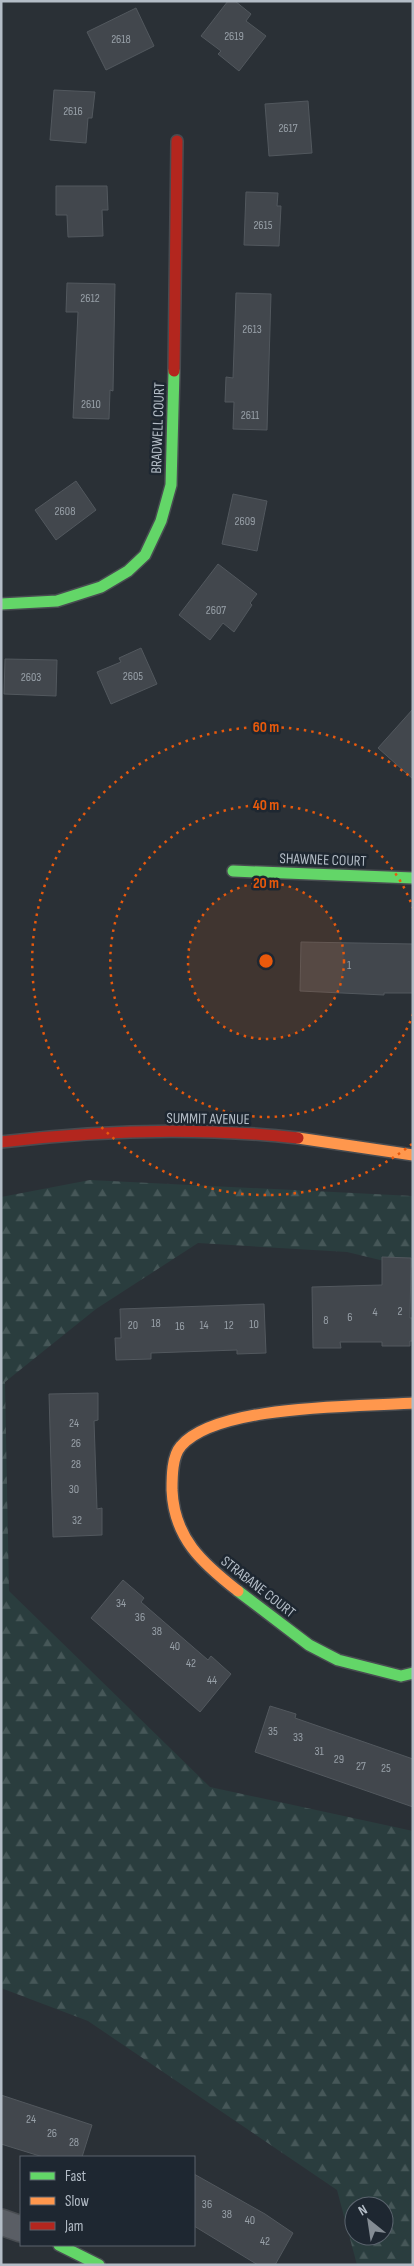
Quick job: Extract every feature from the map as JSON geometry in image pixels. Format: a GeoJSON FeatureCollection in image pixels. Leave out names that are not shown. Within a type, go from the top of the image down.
{"type":"FeatureCollection","features":[{"type":"Feature","properties":{"kind":"street","name":"BRADWELL COURT"},"geometry":{"type":"LineString","coordinates":[[1,604],[56,602],[102,586],[128,571],[145,555],[161,521],[171,485],[174,405],[176,141]]}},
{"type":"Feature","properties":{"kind":"street","name":"SHAWNEE COURT"},"geometry":{"type":"LineString","coordinates":[[233,871],[413,878]]}},
{"type":"Feature","properties":{"kind":"street","name":"SUMMIT AVENUE"},"geometry":{"type":"LineString","coordinates":[[1,1142],[55,1134],[171,1132],[269,1135],[413,1155]]}},
{"type":"Feature","properties":{"kind":"street","name":"STRABANE COURT"},"geometry":{"type":"LineString","coordinates":[[413,1403],[272,1412],[224,1420],[200,1430],[180,1447],[172,1474],[173,1511],[189,1546],[212,1572],[309,1645],[338,1660],[402,1676],[413,1673]]}},
{"type":"Feature","properties":{"kind":"street"},"geometry":{"type":"LineString","coordinates":[[1,2222],[20,2229]]}},
{"type":"Feature","properties":{"kind":"street"},"geometry":{"type":"LineString","coordinates":[[61,2246],[99,2265]]}},
{"type":"Feature","properties":{"kind":"green space"},"geometry":{"type":"Polygon","coordinates":[[[90,1180],[413,1196],[413,1268],[347,1252],[198,1243],[96,1309],[5,1382],[9,1591],[210,1787],[413,1831],[413,2265],[357,2265],[352,2246],[394,2246],[394,2196],[344,2196],[344,2216],[337,2190],[88,2021],[1,1988],[1,1197],[90,1180]]]}},
{"type":"Feature","properties":{"kind":"building"},"geometry":{"type":"Polygon","coordinates":[[[228,1],[235,1],[251,14],[246,21],[266,36],[239,71],[218,54],[221,51],[201,36],[228,1]]]}},
{"type":"Feature","properties":{"kind":"building"},"geometry":{"type":"Polygon","coordinates":[[[136,8],[154,46],[106,70],[87,32],[136,8]]]}},
{"type":"Feature","properties":{"kind":"building"},"geometry":{"type":"Polygon","coordinates":[[[54,90],[95,92],[92,118],[88,118],[86,143],[50,140],[54,90]]]}},
{"type":"Feature","properties":{"kind":"building"},"geometry":{"type":"Polygon","coordinates":[[[308,101],[312,153],[269,156],[265,104],[308,101]]]}},
{"type":"Feature","properties":{"kind":"building"},"geometry":{"type":"Polygon","coordinates":[[[56,186],[107,186],[108,210],[102,210],[103,236],[68,237],[67,215],[56,215],[56,186]]]}},
{"type":"Feature","properties":{"kind":"building"},"geometry":{"type":"Polygon","coordinates":[[[246,192],[278,193],[277,206],[281,206],[279,246],[244,245],[246,192]]]}},
{"type":"Feature","properties":{"kind":"building"},"geometry":{"type":"Polygon","coordinates":[[[67,283],[115,284],[113,391],[110,390],[109,419],[73,418],[78,312],[66,312],[67,283]]]}},
{"type":"Feature","properties":{"kind":"building"},"geometry":{"type":"Polygon","coordinates":[[[236,293],[271,294],[267,430],[233,429],[234,402],[225,402],[226,377],[233,378],[236,293]]]}},
{"type":"Feature","properties":{"kind":"building"},"geometry":{"type":"Polygon","coordinates":[[[76,481],[96,510],[56,540],[35,510],[76,481]]]}},
{"type":"Feature","properties":{"kind":"building"},"geometry":{"type":"Polygon","coordinates":[[[233,494],[267,501],[257,551],[222,544],[233,494]]]}},
{"type":"Feature","properties":{"kind":"building"},"geometry":{"type":"Polygon","coordinates":[[[218,564],[257,594],[234,632],[223,623],[210,640],[179,615],[218,564]]]}},
{"type":"Feature","properties":{"kind":"building"},"geometry":{"type":"Polygon","coordinates":[[[141,648],[157,684],[111,704],[97,672],[121,662],[119,658],[141,648]]]}},
{"type":"Feature","properties":{"kind":"building"},"geometry":{"type":"Polygon","coordinates":[[[5,659],[57,660],[56,696],[4,694],[5,659]]]}},
{"type":"Feature","properties":{"kind":"building"},"geometry":{"type":"Polygon","coordinates":[[[413,709],[413,779],[378,748],[413,709]]]}},
{"type":"Feature","properties":{"kind":"building"},"geometry":{"type":"Polygon","coordinates":[[[301,942],[413,944],[413,993],[384,993],[384,995],[300,991],[301,942]]]}},
{"type":"Feature","properties":{"kind":"building"},"geometry":{"type":"Polygon","coordinates":[[[382,1257],[411,1258],[410,1318],[413,1318],[413,1341],[410,1341],[410,1346],[382,1346],[382,1342],[340,1342],[341,1348],[313,1348],[312,1287],[382,1285],[382,1257]]]}},
{"type":"Feature","properties":{"kind":"building"},"geometry":{"type":"Polygon","coordinates":[[[264,1304],[266,1353],[237,1354],[237,1350],[151,1353],[151,1359],[116,1360],[115,1338],[121,1338],[120,1309],[264,1304]]]}},
{"type":"Feature","properties":{"kind":"building"},"geometry":{"type":"Polygon","coordinates":[[[98,1393],[98,1420],[94,1421],[97,1509],[102,1508],[102,1535],[53,1537],[49,1394],[98,1393]]]}},
{"type":"Feature","properties":{"kind":"building"},"geometry":{"type":"Polygon","coordinates":[[[123,1580],[144,1598],[141,1602],[208,1660],[211,1656],[231,1674],[200,1712],[91,1618],[123,1580]]]}},
{"type":"Feature","properties":{"kind":"building"},"geometry":{"type":"Polygon","coordinates":[[[270,1706],[296,1714],[295,1718],[413,1759],[413,1807],[255,1752],[270,1706]]]}},
{"type":"Feature","properties":{"kind":"building"},"geometry":{"type":"Polygon","coordinates":[[[1,2095],[92,2125],[82,2156],[40,2156],[1,2144],[1,2095]]]}},
{"type":"Feature","properties":{"kind":"building"},"geometry":{"type":"Polygon","coordinates":[[[195,2175],[265,2214],[293,2233],[275,2265],[258,2265],[195,2227],[195,2175]]]}},
{"type":"Feature","properties":{"kind":"traffic: fast"},"geometry":{"type":"LineString","coordinates":[[1,604],[57,601],[101,587],[128,571],[145,555],[161,521],[171,485],[174,371]]}},
{"type":"Feature","properties":{"kind":"traffic: fast"},"geometry":{"type":"LineString","coordinates":[[233,871],[413,878]]}},
{"type":"Feature","properties":{"kind":"traffic: fast"},"geometry":{"type":"LineString","coordinates":[[238,1591],[309,1645],[338,1660],[401,1676],[413,1673]]}},
{"type":"Feature","properties":{"kind":"traffic: fast"},"geometry":{"type":"LineString","coordinates":[[61,2246],[99,2265]]}},
{"type":"Feature","properties":{"kind":"traffic: slow"},"geometry":{"type":"LineString","coordinates":[[298,1138],[413,1155]]}},
{"type":"Feature","properties":{"kind":"traffic: slow"},"geometry":{"type":"LineString","coordinates":[[238,1591],[213,1570],[192,1548],[178,1522],[174,1507],[172,1479],[174,1461],[181,1446],[199,1432],[225,1422],[256,1415],[325,1407],[413,1403]]}},
{"type":"Feature","properties":{"kind":"traffic: jam"},"geometry":{"type":"LineString","coordinates":[[174,371],[177,141]]}},
{"type":"Feature","properties":{"kind":"traffic: jam"},"geometry":{"type":"LineString","coordinates":[[1,1142],[75,1135],[150,1131],[224,1132],[298,1138]]}}]}
